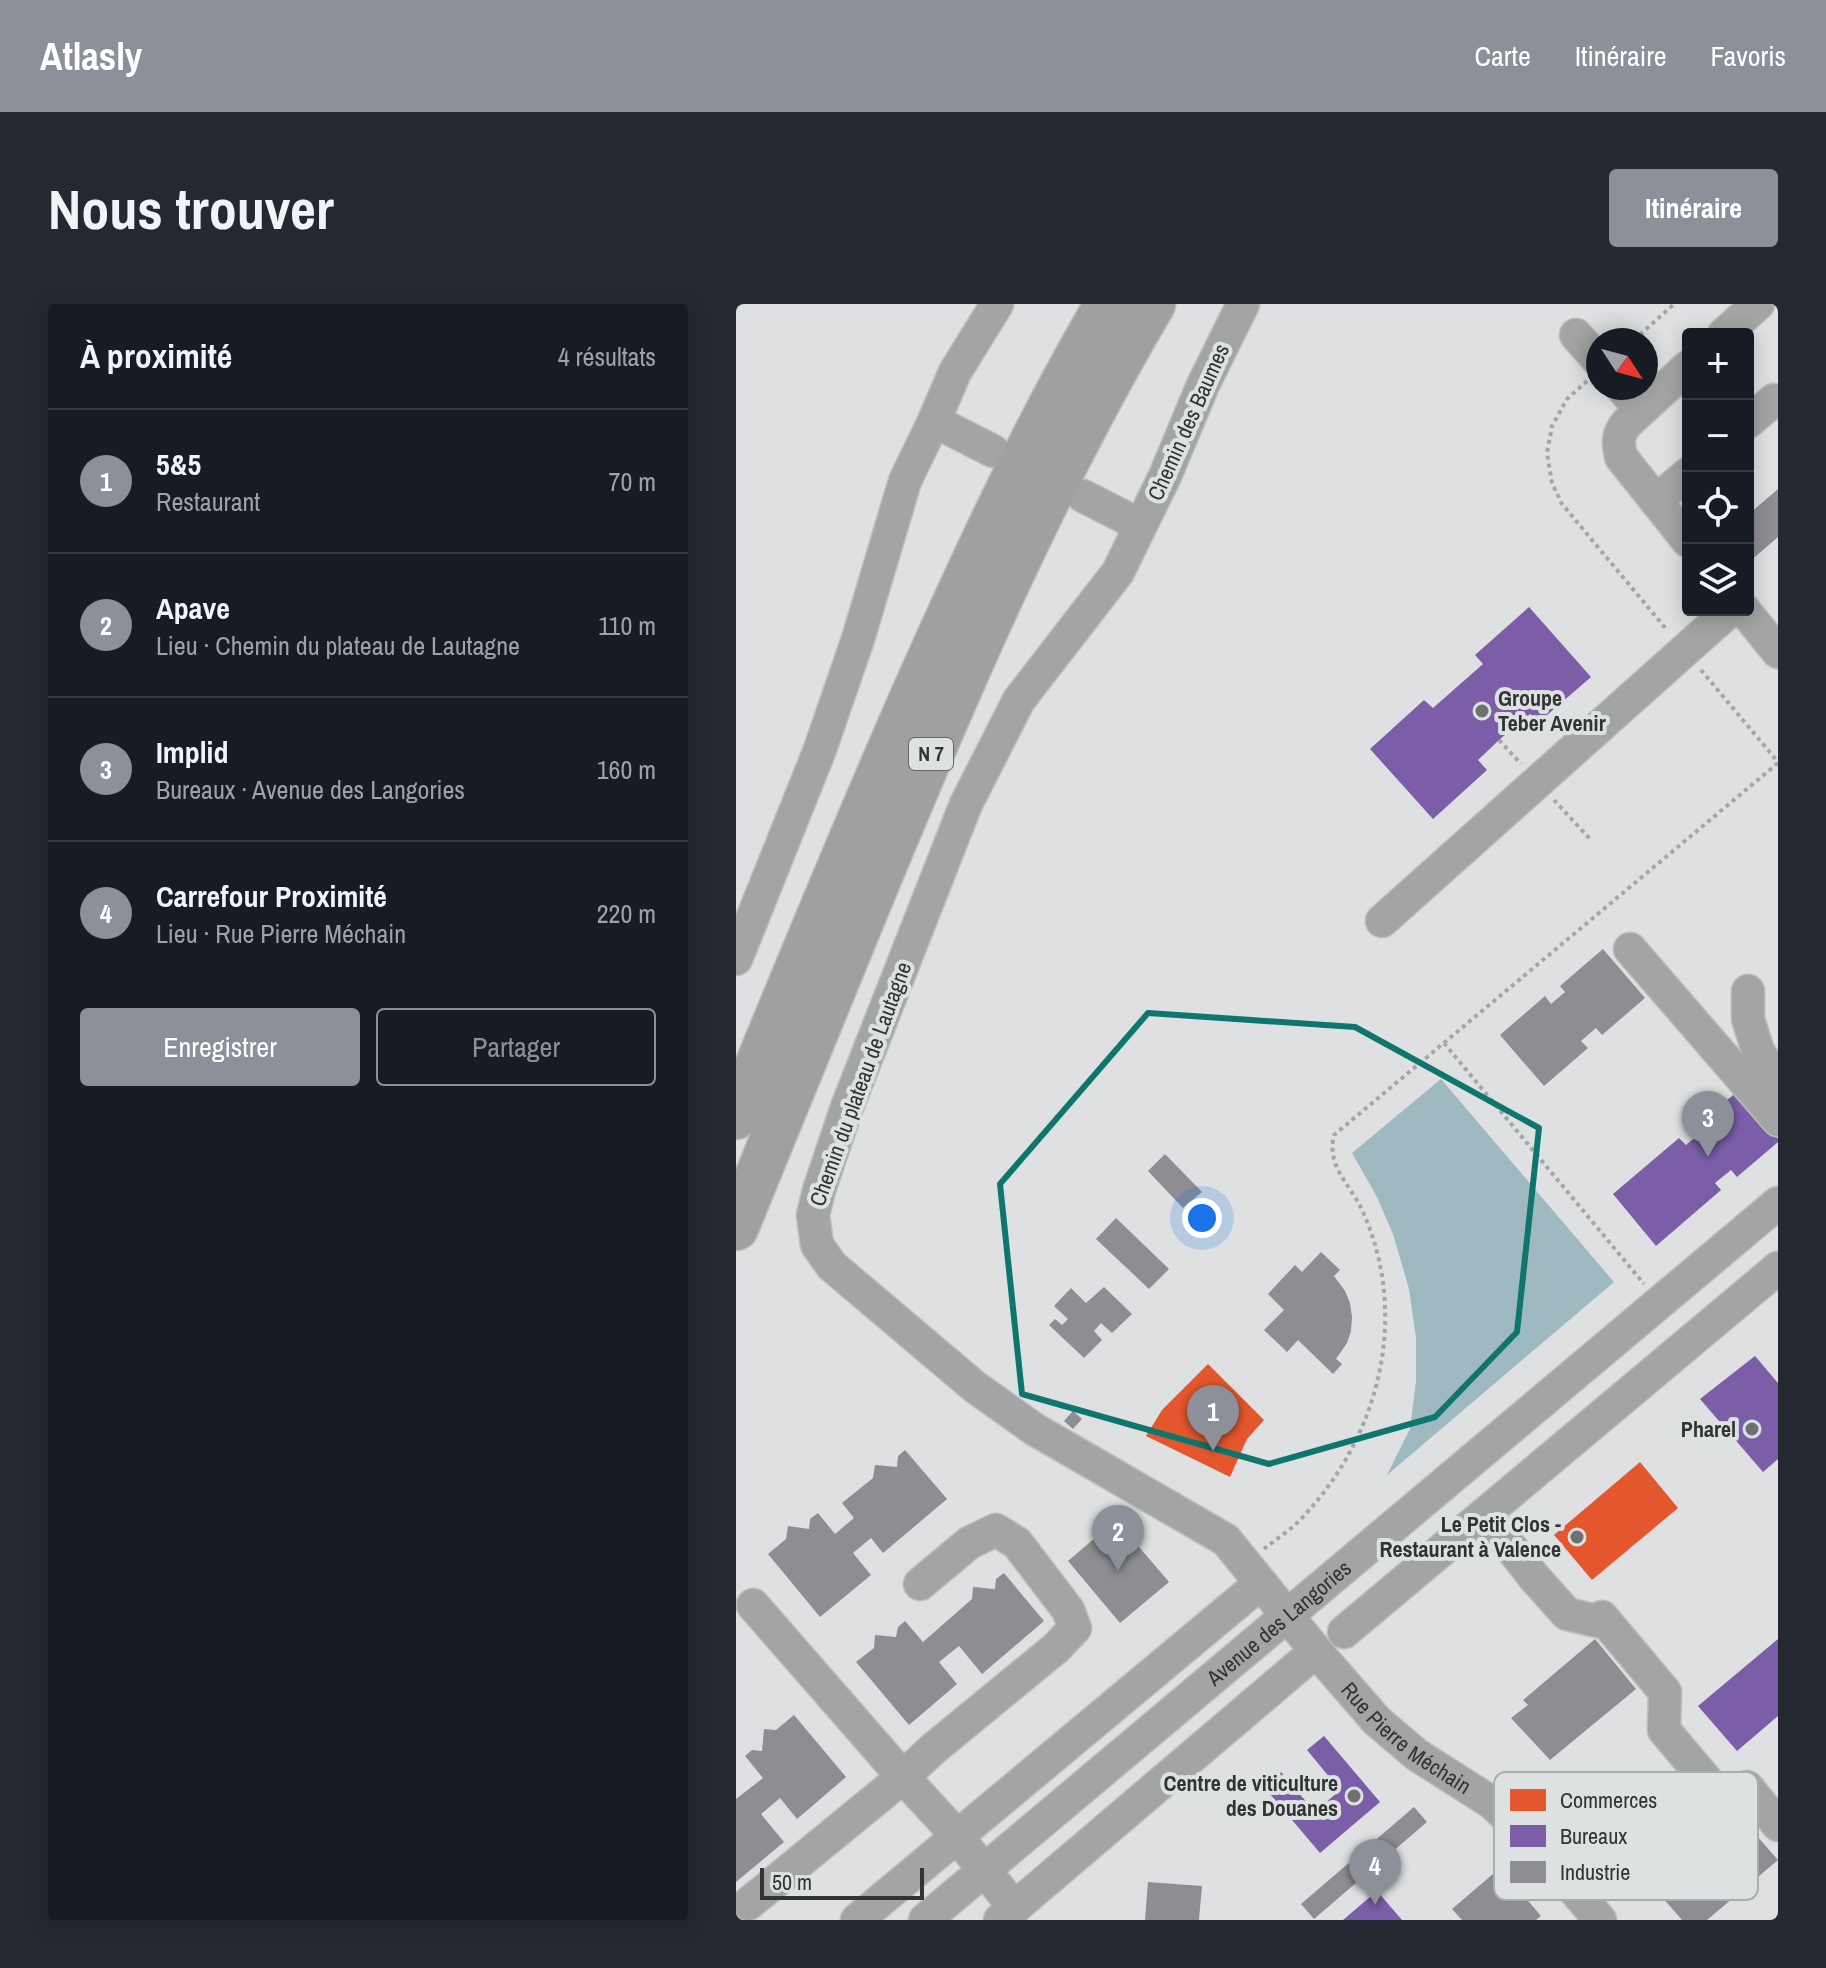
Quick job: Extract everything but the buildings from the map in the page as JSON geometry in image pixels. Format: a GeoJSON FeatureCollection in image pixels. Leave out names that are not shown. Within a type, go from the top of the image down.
{"type":"FeatureCollection","features":[{"type":"Feature","properties":{"kind":"highway","name":"N 7"},"geometry":{"type":"LineString","coordinates":[[736,1117],[859,817],[939,636],[1052,402],[1107,304]]}},
{"type":"Feature","properties":{"kind":"highway","name":"N 7"},"geometry":{"type":"LineString","coordinates":[[736,1228],[928,761],[1019,557],[1080,436],[1153,304]]}},
{"type":"Feature","properties":{"kind":"street"},"geometry":{"type":"LineString","coordinates":[[736,959],[819,752],[858,639],[905,481],[955,372],[997,304]]}},
{"type":"Feature","properties":{"kind":"street","name":"Chemin des Baumes"},"geometry":{"type":"LineString","coordinates":[[1083,496],[1140,525],[1243,304]]}},
{"type":"Feature","properties":{"kind":"street"},"geometry":{"type":"LineString","coordinates":[[1731,328],[1758,304]]}},
{"type":"Feature","properties":{"kind":"street"},"geometry":{"type":"LineString","coordinates":[[1576,335],[1586,354]]}},
{"type":"Feature","properties":{"kind":"street"},"geometry":{"type":"LineString","coordinates":[[1658,384],[1682,370]]}},
{"type":"Feature","properties":{"kind":"street"},"geometry":{"type":"LineString","coordinates":[[1632,400],[1618,442],[1621,457],[1682,534]]}},
{"type":"Feature","properties":{"kind":"street"},"geometry":{"type":"LineString","coordinates":[[1754,417],[1774,400],[1778,402]]}},
{"type":"Feature","properties":{"kind":"street"},"geometry":{"type":"LineString","coordinates":[[934,421],[993,451]]}},
{"type":"Feature","properties":{"kind":"street"},"geometry":{"type":"LineString","coordinates":[[1656,501],[1682,479]]}},
{"type":"Feature","properties":{"kind":"street","name":"Chemin du plateau de Lautagne"},"geometry":{"type":"LineString","coordinates":[[1140,525],[1118,572],[1019,700],[966,804],[847,1107],[813,1215],[817,1245],[832,1266],[975,1387],[1034,1429],[1226,1540],[1288,1615]]}},
{"type":"Feature","properties":{"kind":"street"},"geometry":{"type":"LineString","coordinates":[[1382,921],[1723,616]]}},
{"type":"Feature","properties":{"kind":"street"},"geometry":{"type":"LineString","coordinates":[[1749,616],[1778,652]]}},
{"type":"Feature","properties":{"kind":"street"},"geometry":{"type":"LineString","coordinates":[[1630,949],[1778,1120]]}},
{"type":"Feature","properties":{"kind":"street"},"geometry":{"type":"LineString","coordinates":[[1748,991],[1748,1019],[1758,1051],[1778,1081]]}},
{"type":"Feature","properties":{"kind":"street","name":"Avenue des Langories"},"geometry":{"type":"LineString","coordinates":[[925,1920],[1778,1203]]}},
{"type":"Feature","properties":{"kind":"street"},"geometry":{"type":"LineString","coordinates":[[1344,1632],[1778,1268]]}},
{"type":"Feature","properties":{"kind":"street"},"geometry":{"type":"LineString","coordinates":[[1485,1514],[1567,1614],[1597,1621],[1602,1617],[1638,1659],[1665,1692],[1664,1730],[1699,1772]]}},
{"type":"Feature","properties":{"kind":"street"},"geometry":{"type":"LineString","coordinates":[[748,1904],[1056,1648],[1075,1628],[1068,1610],[1017,1543],[996,1530],[969,1543],[920,1584]]}},
{"type":"Feature","properties":{"kind":"street"},"geometry":{"type":"LineString","coordinates":[[1370,1547],[1401,1585]]}},
{"type":"Feature","properties":{"kind":"street"},"geometry":{"type":"LineString","coordinates":[[857,1920],[957,1836],[1253,1574]]}},
{"type":"Feature","properties":{"kind":"street"},"geometry":{"type":"LineString","coordinates":[[753,1605],[957,1836],[984,1871],[1007,1914],[1316,1651]]}},
{"type":"Feature","properties":{"kind":"street","name":"Rue Pierre Méchain"},"geometry":{"type":"LineString","coordinates":[[1288,1615],[1377,1721],[1417,1755],[1494,1805]]}},
{"type":"Feature","properties":{"kind":"street"},"geometry":{"type":"LineString","coordinates":[[1758,1800],[1778,1825]]}},
{"type":"Feature","properties":{"kind":"street","name":"Rue Pierre Méchain"},"geometry":{"type":"LineString","coordinates":[[1583,1900],[1600,1920]]}},
{"type":"Feature","properties":{"kind":"path"},"geometry":{"type":"LineString","coordinates":[[1647,328],[1674,304]]}},
{"type":"Feature","properties":{"kind":"path"},"geometry":{"type":"LineString","coordinates":[[1253,1574],[1333,1480],[1362,1431],[1381,1370],[1386,1311],[1377,1256],[1363,1211],[1335,1165],[1330,1148],[1334,1135],[1778,762],[1562,504],[1552,483],[1547,453],[1552,426],[1567,399],[1586,378]]}},
{"type":"Feature","properties":{"kind":"path"},"geometry":{"type":"LineString","coordinates":[[1444,1043],[1647,1286]]}},
{"type":"Feature","properties":{"kind":"highlighted area"},"geometry":{"type":"Polygon","coordinates":[[[1148,1013],[1355,1027],[1539,1128],[1517,1332],[1435,1417],[1269,1464],[1022,1394],[1000,1184],[1148,1013]]]}},
{"type":"Feature","properties":{"kind":"water"},"geometry":{"type":"Polygon","coordinates":[[[1441,1079],[1614,1282],[1387,1475],[1410,1429],[1416,1381],[1416,1338],[1409,1289],[1393,1234],[1377,1197],[1352,1153],[1441,1079]]]}},
{"type":"Feature","properties":{"kind":"place","name":"Groupe Teber Avenir"},"geometry":{"type":"Point","coordinates":[1482,711]}},
{"type":"Feature","properties":{"kind":"place","name":"Implid"},"geometry":{"type":"Point","coordinates":[1708,1157]}},
{"type":"Feature","properties":{"kind":"place","name":"Pharel"},"geometry":{"type":"Point","coordinates":[1752,1429]}},
{"type":"Feature","properties":{"kind":"place","name":"5&5"},"geometry":{"type":"Point","coordinates":[1213,1451]}},
{"type":"Feature","properties":{"kind":"place","name":"Le Petit Clos - Restaurant à Valence"},"geometry":{"type":"Point","coordinates":[1577,1537]}},
{"type":"Feature","properties":{"kind":"place","name":"Apave"},"geometry":{"type":"Point","coordinates":[1118,1571]}},
{"type":"Feature","properties":{"kind":"place","name":"Centre de viticulture des Douanes"},"geometry":{"type":"Point","coordinates":[1354,1796]}},
{"type":"Feature","properties":{"kind":"place","name":"Carrefour Proximité"},"geometry":{"type":"Point","coordinates":[1375,1905]}}]}
